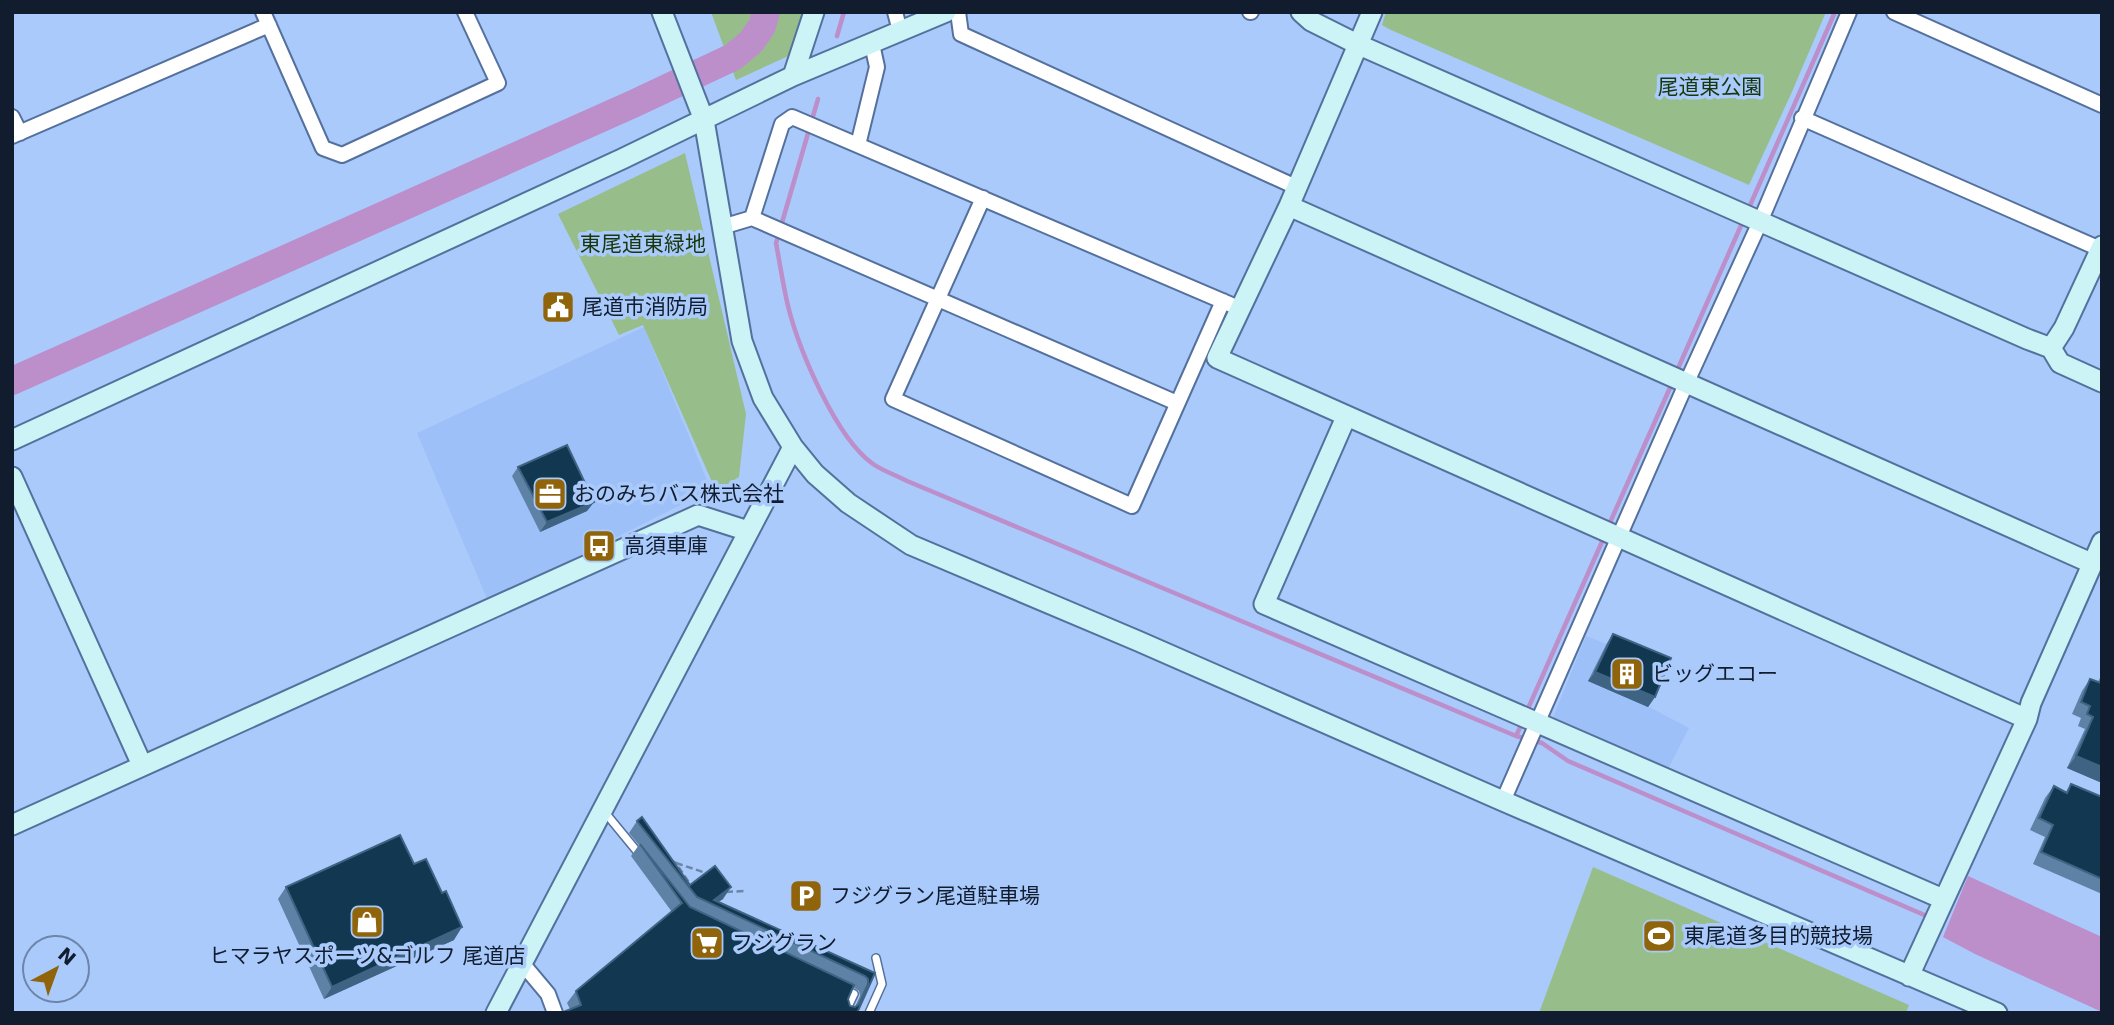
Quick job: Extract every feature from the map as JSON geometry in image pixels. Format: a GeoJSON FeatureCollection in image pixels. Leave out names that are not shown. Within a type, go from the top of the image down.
{"type":"FeatureCollection","features":[{"type":"Feature","properties":{"kind":"street"},"geometry":{"type":"LineString","coordinates":[[12,117],[16,135],[266,19],[323,148],[342,155],[498,83],[465,12]]}},
{"type":"Feature","properties":{"kind":"street"},"geometry":{"type":"LineString","coordinates":[[662,12],[704,120],[742,341],[763,398],[793,447],[815,474],[848,503],[911,545],[1138,640],[1503,801],[1997,1013]]}},
{"type":"Feature","properties":{"kind":"street"},"geometry":{"type":"LineString","coordinates":[[793,76],[814,12]]}},
{"type":"Feature","properties":{"kind":"street"},"geometry":{"type":"LineString","coordinates":[[12,440],[704,120],[793,76],[872,44],[898,22],[946,12]]}},
{"type":"Feature","properties":{"kind":"street"},"geometry":{"type":"LineString","coordinates":[[958,12],[961,34],[1296,187]]}},
{"type":"Feature","properties":{"kind":"street"},"geometry":{"type":"LineString","coordinates":[[1301,12],[1311,21],[1357,44],[2027,340],[2051,348],[2060,363],[2102,382]]}},
{"type":"Feature","properties":{"kind":"street"},"geometry":{"type":"LineString","coordinates":[[1372,12],[1289,206],[1217,358],[2027,719]]}},
{"type":"Feature","properties":{"kind":"street"},"geometry":{"type":"LineString","coordinates":[[1503,801],[1529,728],[1677,380],[1750,218],[1802,118],[1849,12]]}},
{"type":"Feature","properties":{"kind":"street"},"geometry":{"type":"LineString","coordinates":[[1894,12],[2102,105]]}},
{"type":"Feature","properties":{"kind":"street"},"geometry":{"type":"LineString","coordinates":[[858,145],[877,67],[872,44]]}},
{"type":"Feature","properties":{"kind":"street"},"geometry":{"type":"LineString","coordinates":[[752,218],[782,124],[792,117],[1241,309]]}},
{"type":"Feature","properties":{"kind":"street"},"geometry":{"type":"LineString","coordinates":[[1802,118],[2101,248],[2064,328],[2051,348]]}},
{"type":"Feature","properties":{"kind":"street"},"geometry":{"type":"LineString","coordinates":[[982,198],[893,399],[1132,506],[1223,300]]}},
{"type":"Feature","properties":{"kind":"street"},"geometry":{"type":"LineString","coordinates":[[1289,206],[2091,563]]}},
{"type":"Feature","properties":{"kind":"street"},"geometry":{"type":"LineString","coordinates":[[723,227],[752,218],[1177,403]]}},
{"type":"Feature","properties":{"kind":"street"},"geometry":{"type":"LineString","coordinates":[[1346,417],[1264,604],[1937,914]]}},
{"type":"Feature","properties":{"kind":"street"},"geometry":{"type":"LineString","coordinates":[[496,1013],[793,447]]}},
{"type":"Feature","properties":{"kind":"street"},"geometry":{"type":"LineString","coordinates":[[12,477],[142,765]]}},
{"type":"Feature","properties":{"kind":"street"},"geometry":{"type":"LineString","coordinates":[[12,825],[698,514],[748,531]]}},
{"type":"Feature","properties":{"kind":"street"},"geometry":{"type":"LineString","coordinates":[[1909,976],[2027,719],[2031,703],[2102,542]]}},
{"type":"Feature","properties":{"kind":"street"},"geometry":{"type":"LineString","coordinates":[[522,963],[548,994],[555,1013]]}},
{"type":"Feature","properties":{"kind":"lane"},"geometry":{"type":"LineString","coordinates":[[603,809],[647,865]]}},
{"type":"Feature","properties":{"kind":"lane"},"geometry":{"type":"LineString","coordinates":[[869,1013],[882,984],[876,958]]}},
{"type":"Feature","properties":{"kind":"lane"},"geometry":{"type":"LineString","coordinates":[[842,988],[854,994],[845,1013]]}},
{"type":"Feature","properties":{"kind":"path"},"geometry":{"type":"LineString","coordinates":[[668,858],[710,874]]}},
{"type":"Feature","properties":{"kind":"path"},"geometry":{"type":"LineString","coordinates":[[676,863],[698,897]]}},
{"type":"Feature","properties":{"kind":"path"},"geometry":{"type":"LineString","coordinates":[[727,892],[744,891]]}},
{"type":"Feature","properties":{"kind":"shaded area","name":"高須車庫"},"geometry":{"type":"Polygon","coordinates":[[[644,327],[711,490],[488,601],[417,433],[644,327]]]}},
{"type":"Feature","properties":{"kind":"shaded area"},"geometry":{"type":"Polygon","coordinates":[[[1586,636],[1665,667],[1649,707],[1689,728],[1666,773],[1552,720],[1586,636]]]}},
{"type":"Feature","properties":{"kind":"shaded area"},"geometry":{"type":"Polygon","coordinates":[[[1968,876],[2102,937],[2102,1012],[1943,937],[1968,876]]]}},
{"type":"Feature","properties":{"kind":"green space"},"geometry":{"type":"Polygon","coordinates":[[[711,12],[808,12],[795,53],[736,80],[711,12]]]}},
{"type":"Feature","properties":{"kind":"green space","name":"尾道東公園"},"geometry":{"type":"Polygon","coordinates":[[[1386,12],[1826,12],[1749,185],[1391,30],[1382,25],[1386,12]]]}},
{"type":"Feature","properties":{"kind":"green space","name":"東尾道東緑地"},"geometry":{"type":"Polygon","coordinates":[[[685,153],[746,414],[739,477],[716,491],[643,325],[619,335],[558,214],[685,153]]]}},
{"type":"Feature","properties":{"kind":"green space","name":"東尾道多目的競技場"},"geometry":{"type":"Polygon","coordinates":[[[1593,867],[1909,1005],[1906,1013],[1539,1013],[1593,867]]]}},
{"type":"Feature","properties":{"kind":"building","name":"おのみちバス株式会社"},"geometry":{"type":"Polygon","coordinates":[[[567,445],[594,502],[547,522],[518,467],[567,445]]]}},
{"type":"Feature","properties":{"kind":"building","name":"ビッグエコー"},"geometry":{"type":"Polygon","coordinates":[[[1613,634],[1671,658],[1655,697],[1595,672],[1613,634]]]}},
{"type":"Feature","properties":{"kind":"building"},"geometry":{"type":"Polygon","coordinates":[[[2090,679],[2101,683],[2102,681],[2102,767],[2076,756],[2093,717],[2087,714],[2090,706],[2081,702],[2090,679]]]}},
{"type":"Feature","properties":{"kind":"building"},"geometry":{"type":"Polygon","coordinates":[[[2071,784],[2102,797],[2102,879],[2041,852],[2053,825],[2039,818],[2054,786],[2067,793],[2071,784]]]}},
{"type":"Feature","properties":{"kind":"building","name":"フジグラン"},"geometry":{"type":"Polygon","coordinates":[[[642,817],[690,885],[715,866],[731,887],[714,900],[875,973],[857,1013],[561,1013],[581,1005],[576,991],[682,903],[640,844],[690,907],[854,985],[848,999],[850,1006],[859,1004],[868,984],[865,976],[697,897],[637,821],[642,817]]]}},
{"type":"Feature","properties":{"kind":"building","name":"ヒマラヤスポーツ&ゴルフ 尾道店"},"geometry":{"type":"Polygon","coordinates":[[[400,835],[414,864],[426,859],[442,893],[446,891],[462,927],[332,987],[286,887],[400,835]]]}},
{"type":"Feature","properties":{"kind":"waterway"},"geometry":{"type":"LineString","coordinates":[[12,381],[733,57],[751,42],[762,26],[766,12]]}},
{"type":"Feature","properties":{"kind":"waterway"},"geometry":{"type":"LineString","coordinates":[[837,36],[844,12]]}},
{"type":"Feature","properties":{"kind":"waterway"},"geometry":{"type":"LineString","coordinates":[[1748,210],[1835,12]]}},
{"type":"Feature","properties":{"kind":"waterway"},"geometry":{"type":"LineString","coordinates":[[781,226],[818,99]]}},
{"type":"Feature","properties":{"kind":"waterway"},"geometry":{"type":"LineString","coordinates":[[1676,373],[1743,221]]}},
{"type":"Feature","properties":{"kind":"waterway"},"geometry":{"type":"LineString","coordinates":[[779,234],[776,243],[788,306],[801,346],[833,414],[859,452],[873,464],[907,481],[1516,736],[1542,743],[1568,761],[1929,917]]}},
{"type":"Feature","properties":{"kind":"waterway"},"geometry":{"type":"LineString","coordinates":[[1608,527],[1673,381]]}},
{"type":"Feature","properties":{"kind":"waterway"},"geometry":{"type":"LineString","coordinates":[[1526,713],[1605,535]]}},
{"type":"Feature","properties":{"kind":"waterway"},"geometry":{"type":"LineString","coordinates":[[1516,736],[1523,721]]}},
{"type":"Feature","properties":{"kind":"place","name":"尾道市消防局"},"geometry":{"type":"Point","coordinates":[558,307]}},
{"type":"Feature","properties":{"kind":"place","name":"おのみちバス株式会社"},"geometry":{"type":"Point","coordinates":[550,494]}},
{"type":"Feature","properties":{"kind":"place","name":"高須車庫"},"geometry":{"type":"Point","coordinates":[599,546]}},
{"type":"Feature","properties":{"kind":"place","name":"ビッグエコー"},"geometry":{"type":"Point","coordinates":[1627,674]}},
{"type":"Feature","properties":{"kind":"place","name":"フジグラン尾道駐車場"},"geometry":{"type":"Point","coordinates":[806,896]}},
{"type":"Feature","properties":{"kind":"place","name":"ヒマラヤスポーツ&ゴルフ 尾道店"},"geometry":{"type":"Point","coordinates":[367,922]}},
{"type":"Feature","properties":{"kind":"place","name":"東尾道多目的競技場"},"geometry":{"type":"Point","coordinates":[1659,936]}},
{"type":"Feature","properties":{"kind":"place","name":"フジグラン"},"geometry":{"type":"Point","coordinates":[707,943]}}]}
